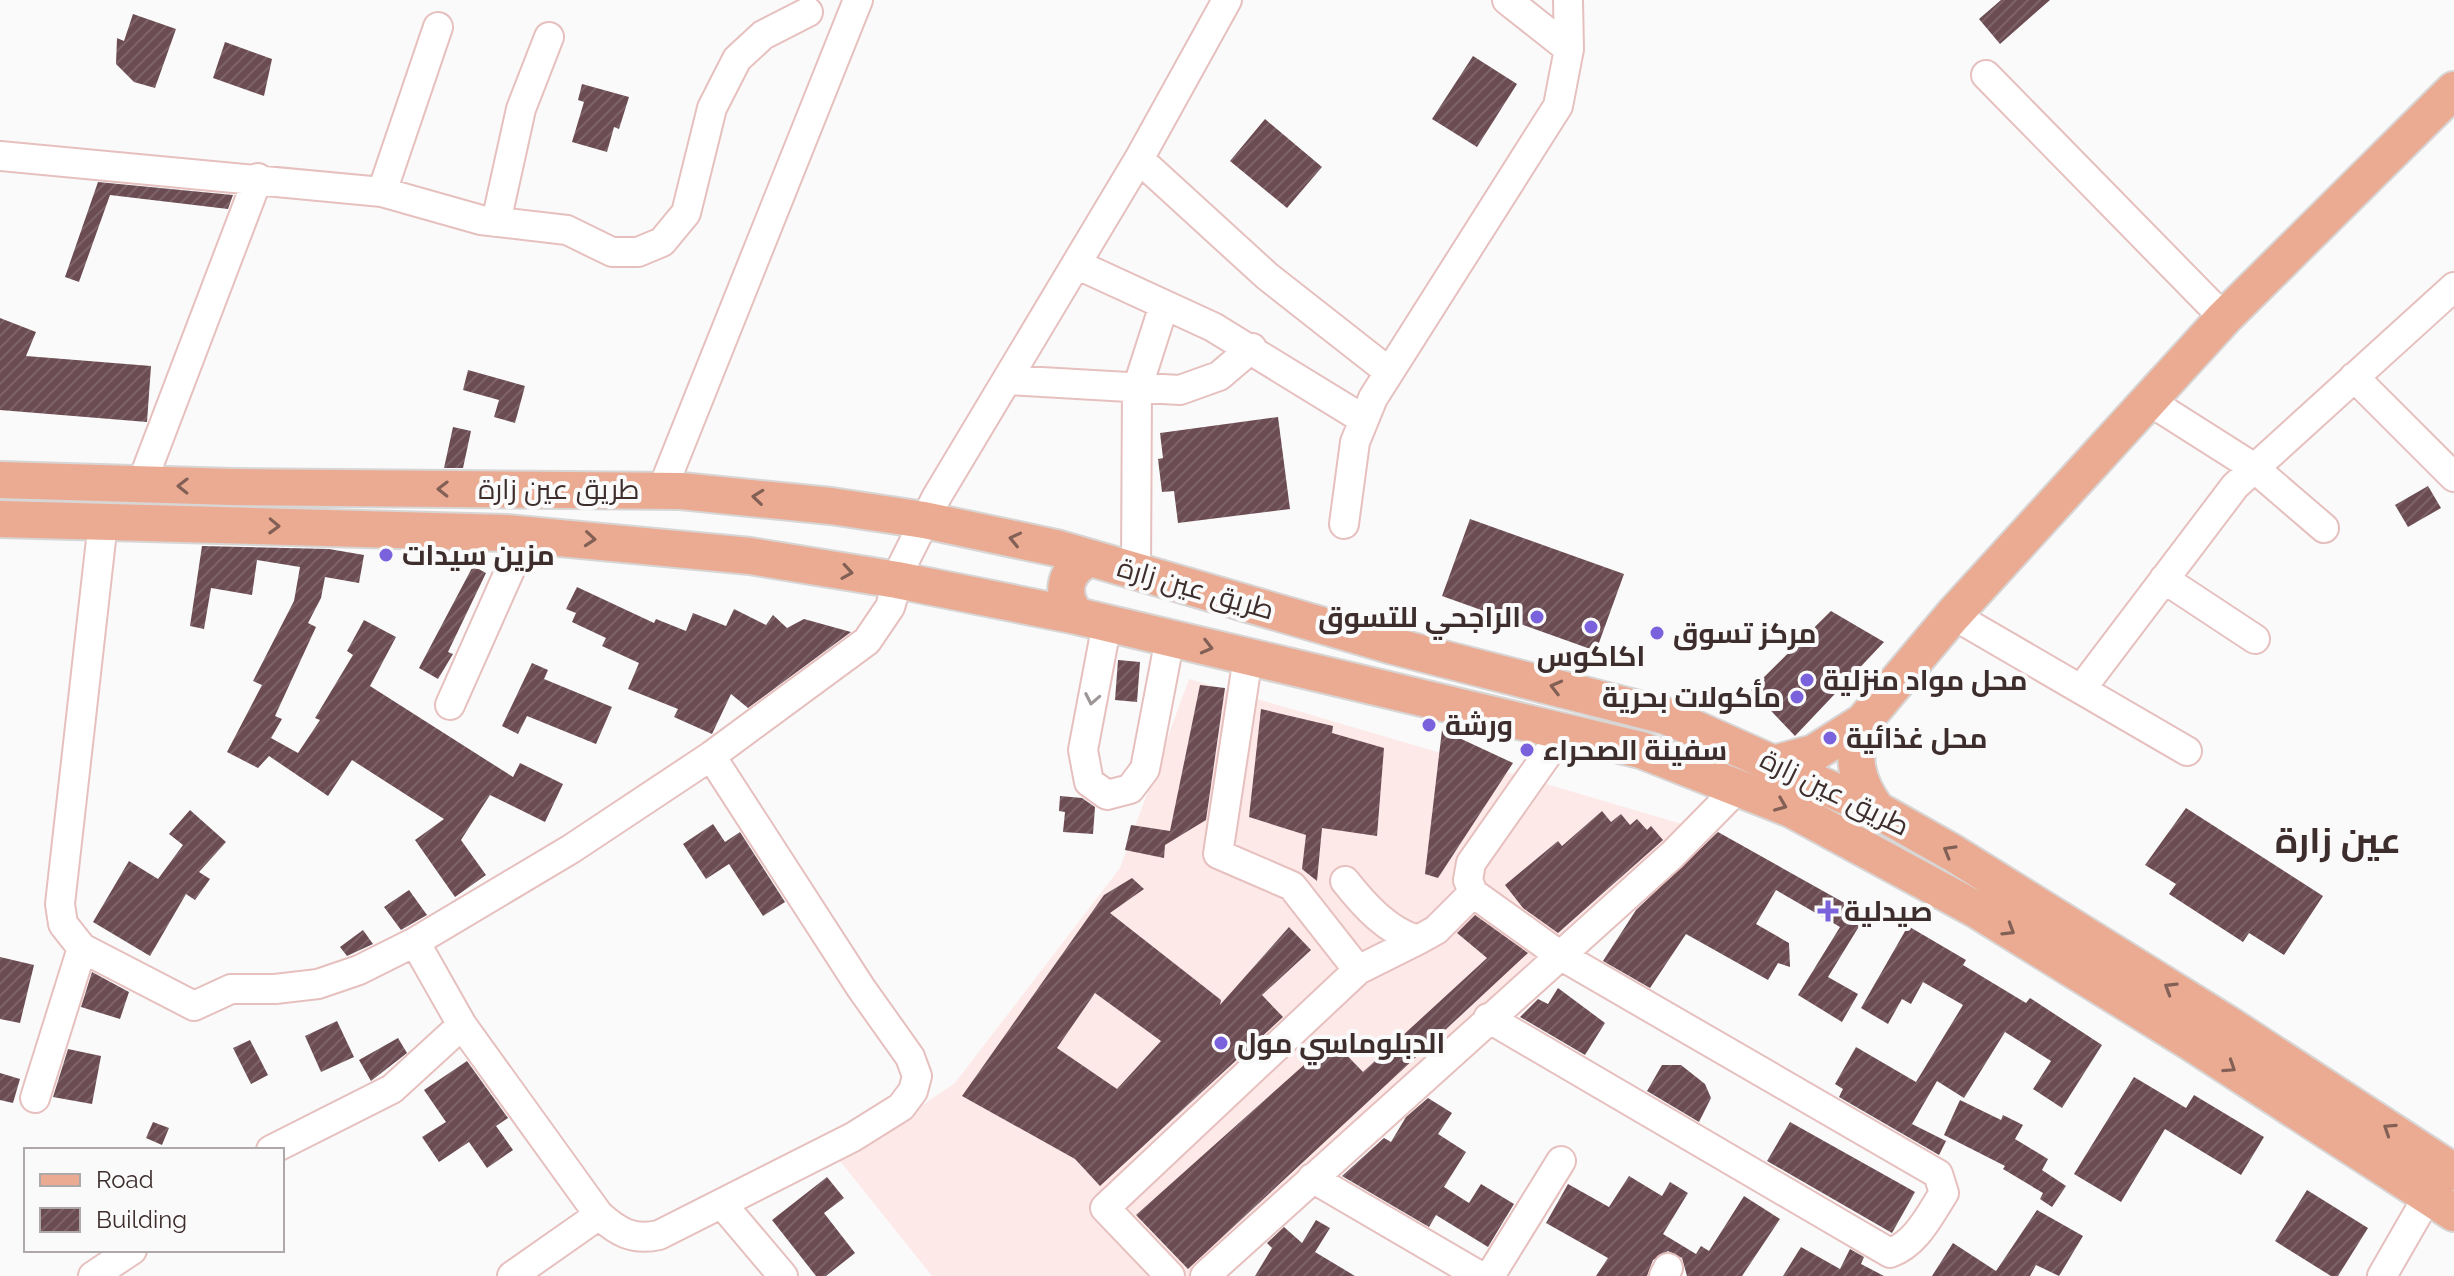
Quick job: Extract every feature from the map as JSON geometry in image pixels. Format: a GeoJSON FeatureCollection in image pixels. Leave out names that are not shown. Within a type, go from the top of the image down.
{"type":"FeatureCollection","features":[{"type":"Feature","properties":{"kind":"main road"},"geometry":{"type":"LineString","coordinates":[[1777,763],[1823,749],[1863,722],[1953,615],[2224,318],[2454,90]]}},
{"type":"Feature","properties":{"kind":"main road","name":"طريق عين زارة"},"geometry":{"type":"LineString","coordinates":[[0,480],[141,485],[662,490],[776,499],[924,520],[1091,558],[1393,646],[1666,716],[1877,810],[2014,889],[2454,1172]]}},
{"type":"Feature","properties":{"kind":"main road","name":"طريق عين زارة"},"geometry":{"type":"LineString","coordinates":[[0,519],[526,534],[750,556],[897,580],[1092,619],[1641,750],[1791,809],[1977,910],[2441,1205]]}},
{"type":"Feature","properties":{"kind":"main road"},"geometry":{"type":"LineString","coordinates":[[1091,558],[1075,566],[1066,583],[1067,600],[1092,619]]}},
{"type":"Feature","properties":{"kind":"main road"},"geometry":{"type":"LineString","coordinates":[[1863,722],[1855,745],[1855,768],[1862,791],[1877,810]]}},
{"type":"Feature","properties":{"kind":"street"},"geometry":{"type":"LineString","coordinates":[[662,490],[858,0]]}},
{"type":"Feature","properties":{"kind":"street"},"geometry":{"type":"LineString","coordinates":[[103,522],[60,904],[63,924],[82,948],[194,1006],[231,989],[275,989],[318,984],[359,970],[415,942],[558,857],[711,756],[867,641],[890,607],[897,580],[924,520],[1139,159],[1227,0]]}},
{"type":"Feature","properties":{"kind":"street"},"geometry":{"type":"LineString","coordinates":[[1507,0],[1569,49]]}},
{"type":"Feature","properties":{"kind":"street"},"geometry":{"type":"LineString","coordinates":[[1344,524],[1350,468],[1363,419],[1388,371],[1550,123],[1563,87],[1569,49],[1568,0]]}},
{"type":"Feature","properties":{"kind":"street"},"geometry":{"type":"LineString","coordinates":[[0,156],[382,192],[496,222],[567,230],[612,252],[638,252],[662,242],[686,213],[712,108],[727,74],[763,35],[808,12]]}},
{"type":"Feature","properties":{"kind":"street"},"geometry":{"type":"LineString","coordinates":[[382,192],[438,27]]}},
{"type":"Feature","properties":{"kind":"street"},"geometry":{"type":"LineString","coordinates":[[496,222],[518,122],[549,37]]}},
{"type":"Feature","properties":{"kind":"street"},"geometry":{"type":"LineString","coordinates":[[1986,75],[2224,318]]}},
{"type":"Feature","properties":{"kind":"street"},"geometry":{"type":"LineString","coordinates":[[1139,159],[1267,276],[1388,371]]}},
{"type":"Feature","properties":{"kind":"street"},"geometry":{"type":"LineString","coordinates":[[141,485],[258,178]]}},
{"type":"Feature","properties":{"kind":"street"},"geometry":{"type":"LineString","coordinates":[[1076,264],[1252,348],[1363,419]]}},
{"type":"Feature","properties":{"kind":"street"},"geometry":{"type":"LineString","coordinates":[[2082,688],[2253,467],[2454,287]]}},
{"type":"Feature","properties":{"kind":"street"},"geometry":{"type":"LineString","coordinates":[[1136,569],[1137,389],[1164,305]]}},
{"type":"Feature","properties":{"kind":"street"},"geometry":{"type":"LineString","coordinates":[[1008,380],[1158,392],[1200,385],[1237,364],[1252,348]]}},
{"type":"Feature","properties":{"kind":"street"},"geometry":{"type":"LineString","coordinates":[[2354,377],[2454,477]]}},
{"type":"Feature","properties":{"kind":"street"},"geometry":{"type":"LineString","coordinates":[[2149,401],[2253,467],[2324,528]]}},
{"type":"Feature","properties":{"kind":"street"},"geometry":{"type":"LineString","coordinates":[[450,705],[526,534]]}},
{"type":"Feature","properties":{"kind":"street"},"geometry":{"type":"LineString","coordinates":[[2164,579],[2255,639]]}},
{"type":"Feature","properties":{"kind":"street"},"geometry":{"type":"LineString","coordinates":[[1953,615],[2187,751]]}},
{"type":"Feature","properties":{"kind":"street"},"geometry":{"type":"LineString","coordinates":[[1092,619],[1083,758],[1089,782],[1107,795],[1130,789],[1145,769],[1170,638]]}},
{"type":"Feature","properties":{"kind":"street"},"geometry":{"type":"LineString","coordinates":[[1248,657],[1218,854],[1292,886],[1358,970]]}},
{"type":"Feature","properties":{"kind":"street"},"geometry":{"type":"LineString","coordinates":[[1488,1018],[1890,1253],[1904,1248],[1914,1237],[1944,1193],[1938,1174],[1558,954],[1473,893],[1468,880],[1471,863],[1563,732]]}},
{"type":"Feature","properties":{"kind":"street"},"geometry":{"type":"LineString","coordinates":[[415,942],[462,1025],[599,1215],[615,1229],[644,1239],[659,1235],[853,1137],[901,1107],[913,1091],[917,1076],[910,1057],[861,988],[711,756]]}},
{"type":"Feature","properties":{"kind":"street"},"geometry":{"type":"LineString","coordinates":[[1205,1276],[1558,954],[1672,855],[1738,788]]}},
{"type":"Feature","properties":{"kind":"street"},"geometry":{"type":"LineString","coordinates":[[1345,881],[1391,927],[1404,936],[1418,940]]}},
{"type":"Feature","properties":{"kind":"street"},"geometry":{"type":"LineString","coordinates":[[1170,1276],[1105,1208],[1358,970],[1436,930],[1473,893]]}},
{"type":"Feature","properties":{"kind":"street"},"geometry":{"type":"LineString","coordinates":[[35,1098],[82,948]]}},
{"type":"Feature","properties":{"kind":"street"},"geometry":{"type":"LineString","coordinates":[[275,1148],[392,1089],[462,1025]]}},
{"type":"Feature","properties":{"kind":"street"},"geometry":{"type":"LineString","coordinates":[[1490,1276],[1561,1161]]}},
{"type":"Feature","properties":{"kind":"street"},"geometry":{"type":"LineString","coordinates":[[1312,1178],[1480,1276]]}},
{"type":"Feature","properties":{"kind":"street"},"geometry":{"type":"LineString","coordinates":[[722,1204],[783,1276]]}},
{"type":"Feature","properties":{"kind":"street"},"geometry":{"type":"LineString","coordinates":[[2382,1276],[2441,1205]]}},
{"type":"Feature","properties":{"kind":"street"},"geometry":{"type":"LineString","coordinates":[[512,1276],[599,1215]]}},
{"type":"Feature","properties":{"kind":"street"},"geometry":{"type":"LineString","coordinates":[[93,1276],[129,1252]]}},
{"type":"Feature","properties":{"kind":"shaded area"},"geometry":{"type":"Polygon","coordinates":[[[1189,679],[1682,824],[1193,1276],[932,1276],[840,1161],[955,1083],[1120,868],[1189,679]]]}},
{"type":"Feature","properties":{"kind":"building"},"geometry":{"type":"Polygon","coordinates":[[[2001,0],[2050,0],[2000,44],[1979,19],[2001,0]]]}},
{"type":"Feature","properties":{"kind":"building"},"geometry":{"type":"Polygon","coordinates":[[[133,14],[176,29],[155,88],[134,82],[116,64],[117,38],[124,41],[133,14]]]}},
{"type":"Feature","properties":{"kind":"building"},"geometry":{"type":"Polygon","coordinates":[[[225,42],[272,59],[264,96],[213,78],[225,42]]]}},
{"type":"Feature","properties":{"kind":"building"},"geometry":{"type":"Polygon","coordinates":[[[1473,56],[1517,84],[1477,147],[1432,119],[1473,56]]]}},
{"type":"Feature","properties":{"kind":"building"},"geometry":{"type":"Polygon","coordinates":[[[582,84],[629,97],[619,129],[614,127],[607,152],[572,142],[584,102],[578,100],[582,84]]]}},
{"type":"Feature","properties":{"kind":"building"},"geometry":{"type":"Polygon","coordinates":[[[1265,119],[1322,167],[1287,208],[1230,161],[1265,119]]]}},
{"type":"Feature","properties":{"kind":"building"},"geometry":{"type":"Polygon","coordinates":[[[98,182],[233,195],[228,209],[110,195],[79,282],[65,277],[98,182]]]}},
{"type":"Feature","properties":{"kind":"building"},"geometry":{"type":"Polygon","coordinates":[[[0,318],[36,332],[26,356],[151,366],[147,422],[0,410],[0,318]]]}},
{"type":"Feature","properties":{"kind":"building"},"geometry":{"type":"Polygon","coordinates":[[[468,370],[525,386],[515,423],[494,417],[499,400],[463,390],[468,370]]]}},
{"type":"Feature","properties":{"kind":"building"},"geometry":{"type":"Polygon","coordinates":[[[1278,417],[1290,509],[1178,523],[1174,491],[1162,492],[1158,459],[1163,458],[1160,433],[1278,417]]]}},
{"type":"Feature","properties":{"kind":"building"},"geometry":{"type":"Polygon","coordinates":[[[453,427],[471,431],[463,468],[444,468],[453,427]]]}},
{"type":"Feature","properties":{"kind":"building"},"geometry":{"type":"Polygon","coordinates":[[[2428,486],[2441,508],[2408,527],[2395,505],[2428,486]]]}},
{"type":"Feature","properties":{"kind":"building"},"geometry":{"type":"Polygon","coordinates":[[[1470,519],[1624,574],[1596,651],[1442,596],[1470,519]]]}},
{"type":"Feature","properties":{"kind":"building"},"geometry":{"type":"Polygon","coordinates":[[[202,546],[329,549],[364,555],[359,583],[325,577],[321,598],[308,623],[316,627],[275,716],[282,719],[271,738],[298,753],[320,720],[315,718],[353,655],[347,651],[364,620],[396,637],[370,686],[513,777],[520,763],[563,784],[545,822],[490,795],[461,840],[486,875],[455,897],[415,840],[444,819],[352,760],[328,796],[269,756],[258,768],[227,752],[262,685],[253,681],[294,601],[300,567],[257,560],[252,595],[211,588],[204,629],[190,626],[202,546]]]}},
{"type":"Feature","properties":{"kind":"building"},"geometry":{"type":"Polygon","coordinates":[[[473,566],[486,573],[448,652],[453,654],[438,679],[419,668],[473,566]]]}},
{"type":"Feature","properties":{"kind":"building"},"geometry":{"type":"Polygon","coordinates":[[[577,587],[654,623],[656,619],[686,631],[693,613],[726,626],[734,609],[766,625],[773,615],[787,628],[804,619],[851,632],[748,708],[731,694],[712,734],[674,717],[678,709],[628,689],[639,663],[602,646],[606,638],[572,622],[576,613],[566,609],[577,587]]]}},
{"type":"Feature","properties":{"kind":"building"},"geometry":{"type":"Polygon","coordinates":[[[1831,611],[1884,642],[1795,736],[1751,690],[1831,611]]]}},
{"type":"Feature","properties":{"kind":"building"},"geometry":{"type":"Polygon","coordinates":[[[1118,660],[1140,662],[1137,702],[1115,700],[1118,660]]]}},
{"type":"Feature","properties":{"kind":"building"},"geometry":{"type":"Polygon","coordinates":[[[532,663],[548,670],[544,679],[612,707],[596,744],[527,716],[518,734],[502,726],[532,663]]]}},
{"type":"Feature","properties":{"kind":"building"},"geometry":{"type":"Polygon","coordinates":[[[1200,685],[1225,688],[1206,820],[1165,845],[1164,858],[1125,850],[1131,825],[1170,831],[1200,685]]]}},
{"type":"Feature","properties":{"kind":"building"},"geometry":{"type":"Polygon","coordinates":[[[1261,709],[1333,726],[1332,733],[1384,748],[1377,836],[1322,828],[1317,881],[1302,869],[1306,835],[1249,817],[1261,709]]]}},
{"type":"Feature","properties":{"kind":"building"},"geometry":{"type":"Polygon","coordinates":[[[1442,730],[1513,763],[1438,878],[1425,874],[1442,730]]]}},
{"type":"Feature","properties":{"kind":"building"},"geometry":{"type":"Polygon","coordinates":[[[1060,796],[1082,798],[1095,807],[1093,834],[1063,832],[1065,812],[1059,811],[1060,796]]]}},
{"type":"Feature","properties":{"kind":"building"},"geometry":{"type":"Polygon","coordinates":[[[2186,808],[2323,896],[2284,955],[2249,933],[2243,942],[2169,894],[2176,884],[2145,865],[2186,808]]]}},
{"type":"Feature","properties":{"kind":"building"},"geometry":{"type":"Polygon","coordinates":[[[190,810],[226,842],[199,872],[210,879],[195,900],[186,894],[150,956],[93,922],[129,861],[158,879],[183,845],[169,834],[190,810]]]}},
{"type":"Feature","properties":{"kind":"building"},"geometry":{"type":"Polygon","coordinates":[[[1602,811],[1611,822],[1621,814],[1630,825],[1637,819],[1647,830],[1651,826],[1663,840],[1558,933],[1523,908],[1505,885],[1558,841],[1562,846],[1602,811]]]}},
{"type":"Feature","properties":{"kind":"building"},"geometry":{"type":"Polygon","coordinates":[[[713,824],[725,842],[740,832],[785,902],[763,916],[729,864],[706,879],[683,844],[713,824]]]}},
{"type":"Feature","properties":{"kind":"building"},"geometry":{"type":"Polygon","coordinates":[[[1718,832],[1866,915],[1828,977],[1858,994],[1842,1022],[1798,995],[1840,927],[1776,890],[1756,924],[1789,943],[1790,967],[1778,963],[1768,980],[1686,934],[1650,988],[1603,961],[1636,910],[1718,832]]]}},
{"type":"Feature","properties":{"kind":"building"},"geometry":{"type":"Polygon","coordinates":[[[1132,878],[1144,889],[1110,913],[1221,1000],[1220,1005],[1289,927],[1311,950],[1262,995],[1283,1017],[1100,1186],[1075,1159],[962,1096],[1104,895],[1132,878]],[[1095,993],[1057,1048],[1117,1089],[1161,1041],[1095,993]]]}},
{"type":"Feature","properties":{"kind":"building"},"geometry":{"type":"Polygon","coordinates":[[[409,890],[427,915],[401,930],[384,907],[409,890]]]}},
{"type":"Feature","properties":{"kind":"building"},"geometry":{"type":"Polygon","coordinates":[[[1475,915],[1528,953],[1188,1269],[1136,1215],[1332,1040],[1363,1072],[1487,958],[1457,933],[1475,915]]]}},
{"type":"Feature","properties":{"kind":"building"},"geometry":{"type":"Polygon","coordinates":[[[1908,926],[1966,960],[1963,965],[2026,1003],[2030,998],[2102,1045],[2062,1108],[2033,1089],[2051,1061],[2005,1032],[1964,1098],[1937,1081],[1912,1124],[1946,1141],[1939,1155],[1839,1097],[1843,1089],[1835,1084],[1856,1047],[1916,1082],[1963,1005],[1923,982],[1911,1004],[1902,999],[1888,1024],[1861,1008],[1908,926]]]}},
{"type":"Feature","properties":{"kind":"building"},"geometry":{"type":"Polygon","coordinates":[[[363,930],[373,944],[347,956],[340,947],[363,930]]]}},
{"type":"Feature","properties":{"kind":"building"},"geometry":{"type":"Polygon","coordinates":[[[0,957],[34,965],[20,1023],[0,1019],[0,957]]]}},
{"type":"Feature","properties":{"kind":"building"},"geometry":{"type":"Polygon","coordinates":[[[92,972],[129,992],[120,1019],[81,1007],[92,972]]]}},
{"type":"Feature","properties":{"kind":"building"},"geometry":{"type":"Polygon","coordinates":[[[1558,988],[1605,1023],[1585,1055],[1520,1017],[1538,999],[1548,1004],[1558,988]]]}},
{"type":"Feature","properties":{"kind":"building"},"geometry":{"type":"Polygon","coordinates":[[[337,1021],[354,1057],[321,1072],[305,1036],[337,1021]]]}},
{"type":"Feature","properties":{"kind":"building"},"geometry":{"type":"Polygon","coordinates":[[[398,1038],[407,1053],[371,1081],[359,1060],[398,1038]]]}},
{"type":"Feature","properties":{"kind":"building"},"geometry":{"type":"Polygon","coordinates":[[[250,1040],[268,1075],[251,1084],[233,1048],[250,1040]]]}},
{"type":"Feature","properties":{"kind":"building"},"geometry":{"type":"Polygon","coordinates":[[[68,1049],[101,1056],[92,1104],[53,1097],[68,1049]]]}},
{"type":"Feature","properties":{"kind":"building"},"geometry":{"type":"Polygon","coordinates":[[[467,1061],[508,1118],[496,1126],[513,1150],[487,1168],[469,1142],[439,1162],[422,1137],[446,1122],[424,1090],[467,1061]]]}},
{"type":"Feature","properties":{"kind":"building"},"geometry":{"type":"Polygon","coordinates":[[[1662,1065],[1681,1065],[1705,1084],[1711,1098],[1699,1122],[1647,1091],[1662,1065]]]}},
{"type":"Feature","properties":{"kind":"building"},"geometry":{"type":"Polygon","coordinates":[[[0,1073],[20,1079],[13,1103],[0,1100],[0,1073]]]}},
{"type":"Feature","properties":{"kind":"building"},"geometry":{"type":"Polygon","coordinates":[[[2134,1077],[2186,1108],[2194,1095],[2264,1137],[2241,1175],[2165,1129],[2121,1202],[2074,1174],[2134,1077]]]}},
{"type":"Feature","properties":{"kind":"building"},"geometry":{"type":"Polygon","coordinates":[[[1428,1098],[1452,1113],[1438,1134],[1466,1152],[1444,1187],[1469,1203],[1481,1184],[1514,1204],[1488,1247],[1436,1215],[1429,1227],[1342,1176],[1384,1138],[1391,1142],[1406,1117],[1428,1098]]]}},
{"type":"Feature","properties":{"kind":"building"},"geometry":{"type":"Polygon","coordinates":[[[1960,1100],[2001,1120],[2003,1115],[2023,1125],[2015,1139],[2048,1159],[2042,1170],[2066,1186],[2052,1207],[2040,1199],[2043,1193],[2003,1169],[2005,1166],[1944,1135],[1960,1100]]]}},
{"type":"Feature","properties":{"kind":"building"},"geometry":{"type":"Polygon","coordinates":[[[153,1122],[169,1128],[162,1145],[146,1138],[153,1122]]]}},
{"type":"Feature","properties":{"kind":"building"},"geometry":{"type":"Polygon","coordinates":[[[1790,1122],[1915,1192],[1892,1233],[1767,1161],[1790,1122]]]}},
{"type":"Feature","properties":{"kind":"building"},"geometry":{"type":"Polygon","coordinates":[[[1629,1176],[1662,1196],[1670,1182],[1688,1193],[1663,1234],[1696,1254],[1701,1246],[1709,1251],[1744,1196],[1780,1219],[1742,1276],[1687,1276],[1682,1258],[1668,1251],[1653,1260],[1647,1276],[1596,1276],[1608,1258],[1546,1223],[1568,1184],[1609,1207],[1629,1176]]]}},
{"type":"Feature","properties":{"kind":"building"},"geometry":{"type":"Polygon","coordinates":[[[827,1177],[844,1198],[824,1213],[855,1253],[826,1276],[816,1276],[772,1220],[827,1177]]]}},
{"type":"Feature","properties":{"kind":"building"},"geometry":{"type":"Polygon","coordinates":[[[2307,1190],[2368,1228],[2338,1276],[2331,1276],[2275,1241],[2307,1190]]]}},
{"type":"Feature","properties":{"kind":"building"},"geometry":{"type":"Polygon","coordinates":[[[2037,1210],[2083,1236],[2059,1276],[2036,1265],[2030,1276],[1932,1276],[1953,1243],[1996,1271],[2037,1210]]]}},
{"type":"Feature","properties":{"kind":"building"},"geometry":{"type":"Polygon","coordinates":[[[1316,1220],[1330,1228],[1315,1252],[1355,1276],[1255,1276],[1272,1248],[1267,1243],[1284,1227],[1302,1243],[1316,1220]]]}},
{"type":"Feature","properties":{"kind":"building"},"geometry":{"type":"Polygon","coordinates":[[[1801,1247],[1840,1269],[1850,1249],[1864,1257],[1861,1264],[1884,1276],[1783,1276],[1801,1247]]]}},
{"type":"Feature","properties":{"kind":"place","name":"مزين سيدات"},"geometry":{"type":"Point","coordinates":[386,555]}},
{"type":"Feature","properties":{"kind":"place","name":"الراجحي للتسوق"},"geometry":{"type":"Point","coordinates":[1537,617]}},
{"type":"Feature","properties":{"kind":"place","name":"اكاكوس"},"geometry":{"type":"Point","coordinates":[1591,627]}},
{"type":"Feature","properties":{"kind":"place","name":"مركز تسوق"},"geometry":{"type":"Point","coordinates":[1657,633]}},
{"type":"Feature","properties":{"kind":"place","name":"محل مواد منزلية"},"geometry":{"type":"Point","coordinates":[1807,680]}},
{"type":"Feature","properties":{"kind":"place","name":"مأكولات بحرية"},"geometry":{"type":"Point","coordinates":[1797,697]}},
{"type":"Feature","properties":{"kind":"place","name":"ورشة"},"geometry":{"type":"Point","coordinates":[1429,725]}},
{"type":"Feature","properties":{"kind":"place","name":"محل غذائية"},"geometry":{"type":"Point","coordinates":[1830,738]}},
{"type":"Feature","properties":{"kind":"place","name":"سفينة الصحراء"},"geometry":{"type":"Point","coordinates":[1527,750]}},
{"type":"Feature","properties":{"kind":"place","name":"صيدلية"},"geometry":{"type":"Point","coordinates":[1828,911]}},
{"type":"Feature","properties":{"kind":"place","name":"الدبلوماسي مول"},"geometry":{"type":"Point","coordinates":[1221,1043]}},
{"type":"Feature","properties":{"kind":"district","name":"عين زارة"},"geometry":{"type":"Point","coordinates":[2338,840]}}]}
